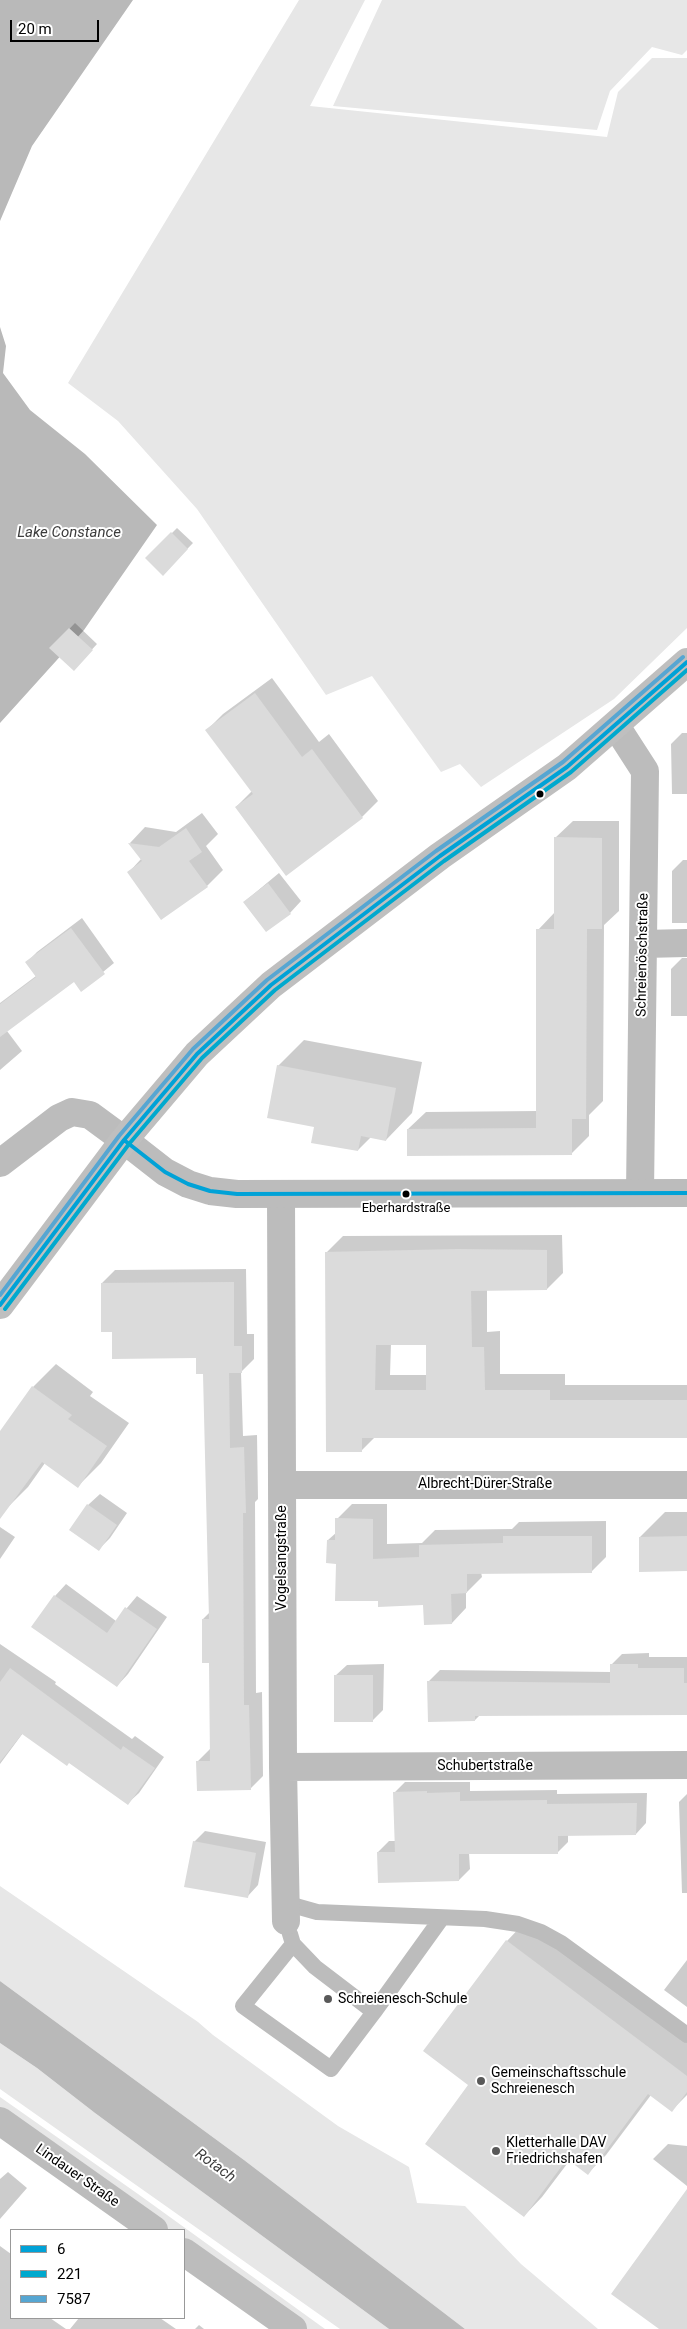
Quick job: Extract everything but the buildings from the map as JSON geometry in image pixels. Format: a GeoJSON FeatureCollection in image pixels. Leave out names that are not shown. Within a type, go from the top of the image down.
{"type":"FeatureCollection","features":[{"type":"Feature","properties":{"kind":"main road"},"geometry":{"type":"LineString","coordinates":[[0,1305],[124,1140],[196,1054],[271,985],[440,856],[567,767],[687,662]]}},
{"type":"Feature","properties":{"kind":"street","name":"Schreienöschstraße"},"geometry":{"type":"LineString","coordinates":[[616,726],[644,771],[640,1193]]}},
{"type":"Feature","properties":{"kind":"street"},"geometry":{"type":"LineString","coordinates":[[643,944],[687,944]]}},
{"type":"Feature","properties":{"kind":"street"},"geometry":{"type":"LineString","coordinates":[[0,1163],[59,1118],[72,1112],[90,1115],[165,1172],[188,1184],[210,1191],[281,1195],[687,1193]]}},
{"type":"Feature","properties":{"kind":"street","name":"Vogelsangstraße"},"geometry":{"type":"LineString","coordinates":[[281,1195],[283,1767],[288,1923]]}},
{"type":"Feature","properties":{"kind":"street","name":"Albrecht-Dürer-Straße"},"geometry":{"type":"LineString","coordinates":[[282,1485],[687,1484]]}},
{"type":"Feature","properties":{"kind":"street","name":"Schubertstraße"},"geometry":{"type":"LineString","coordinates":[[283,1767],[687,1765]]}},
{"type":"Feature","properties":{"kind":"street","name":"Lindauer Straße"},"geometry":{"type":"LineString","coordinates":[[0,2121],[153,2229]]}},
{"type":"Feature","properties":{"kind":"street"},"geometry":{"type":"LineString","coordinates":[[185,2253],[293,2329]]}},
{"type":"Feature","properties":{"kind":"lane"},"geometry":{"type":"LineString","coordinates":[[440,1919],[331,2069],[243,2006],[288,1923],[317,1912],[440,1919],[485,1919],[518,1924],[542,1932],[561,1943],[687,2035]]}},
{"type":"Feature","properties":{"kind":"lane"},"geometry":{"type":"LineString","coordinates":[[288,1923],[315,1967],[374,2012]]}},
{"type":"Feature","properties":{"kind":"shaded area"},"geometry":{"type":"Polygon","coordinates":[[[299,0],[365,0],[310,106],[607,137],[618,92],[652,58],[687,58],[687,628],[614,699],[481,787],[460,764],[441,772],[372,676],[326,695],[197,509],[118,421],[68,383],[299,0]]]}},
{"type":"Feature","properties":{"kind":"shaded area"},"geometry":{"type":"Polygon","coordinates":[[[382,0],[687,0],[687,50],[682,55],[652,47],[610,91],[597,130],[333,106],[382,0]]]}},
{"type":"Feature","properties":{"kind":"shaded area"},"geometry":{"type":"Polygon","coordinates":[[[0,1886],[198,2022],[338,2126],[409,2167],[417,2203],[465,2206],[521,2264],[598,2329],[465,2329],[244,2160],[0,1981],[0,1886]]]}},
{"type":"Feature","properties":{"kind":"shaded area"},"geometry":{"type":"Polygon","coordinates":[[[0,2043],[37,2068],[95,2113],[389,2329],[340,2329],[0,2089],[0,2043]]]}},
{"type":"Feature","properties":{"kind":"shaded area"},"geometry":{"type":"Polygon","coordinates":[[[0,2097],[138,2194],[325,2329],[307,2329],[185,2242],[185,2229],[168,2229],[0,2109],[0,2097]]]}},
{"type":"Feature","properties":{"kind":"water"},"geometry":{"type":"Polygon","coordinates":[[[0,0],[133,0],[32,146],[0,221],[0,0]]]}},
{"type":"Feature","properties":{"kind":"water","name":"Lake Constance"},"geometry":{"type":"Polygon","coordinates":[[[0,327],[6,346],[3,373],[30,410],[85,454],[157,525],[84,630],[0,723],[0,327]]]}},
{"type":"Feature","properties":{"kind":"water","name":"Rotach"},"geometry":{"type":"Polygon","coordinates":[[[0,1981],[244,2160],[465,2329],[389,2329],[95,2113],[37,2068],[0,2043],[0,1981]]]}},
{"type":"Feature","properties":{"kind":"transit line","name":"7587"},"geometry":{"type":"LineString","coordinates":[[0,1295],[119,1136],[193,1049],[267,980],[436,851],[563,762],[683,657]]}},
{"type":"Feature","properties":{"kind":"transit line","name":"6"},"geometry":{"type":"LineString","coordinates":[[0,1305],[124,1140],[197,1054],[271,985],[440,856],[567,767],[687,662]]}},
{"type":"Feature","properties":{"kind":"transit line","name":"221"},"geometry":{"type":"LineString","coordinates":[[5,1309],[129,1144],[202,1058],[275,990],[444,861],[571,772],[687,670]]}},
{"type":"Feature","properties":{"kind":"transit line","name":"6"},"geometry":{"type":"LineString","coordinates":[[124,1140],[165,1172],[188,1184],[210,1191],[237,1194],[687,1193]]}},
{"type":"Feature","properties":{"kind":"place","name":"Eberhardstraße"},"geometry":{"type":"Point","coordinates":[406,1194]}},
{"type":"Feature","properties":{"kind":"place","name":"Schreienesch-Schule"},"geometry":{"type":"Point","coordinates":[328,1999]}},
{"type":"Feature","properties":{"kind":"place","name":"Gemeinschaftsschule Schreienesch"},"geometry":{"type":"Point","coordinates":[481,2081]}},
{"type":"Feature","properties":{"kind":"place","name":"Kletterhalle DAV Friedrichshafen"},"geometry":{"type":"Point","coordinates":[496,2151]}}]}
